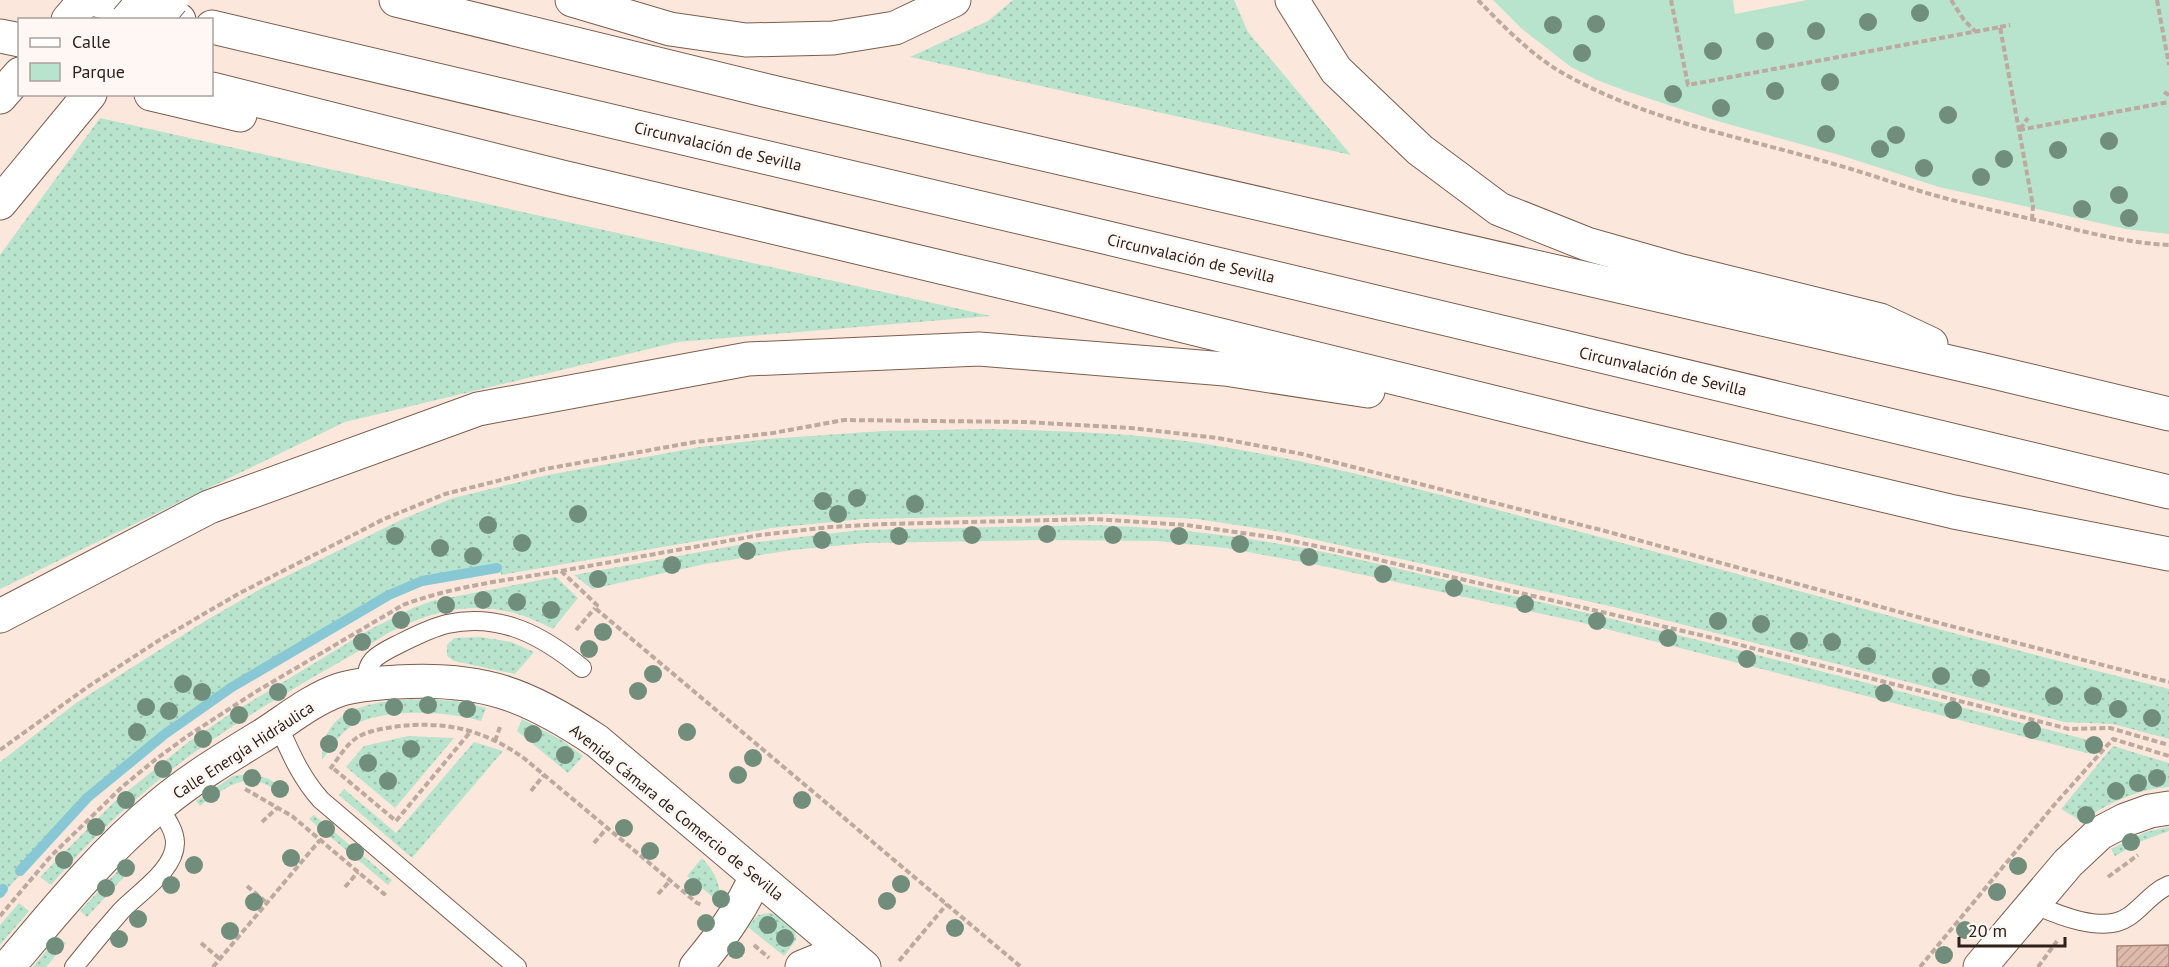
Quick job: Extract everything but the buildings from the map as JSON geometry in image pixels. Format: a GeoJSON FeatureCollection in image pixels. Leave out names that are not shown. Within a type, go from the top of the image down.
{"type":"FeatureCollection","features":[{"type":"Feature","properties":{"kind":"main road"},"geometry":{"type":"LineString","coordinates":[[70,18],[85,0]]}},
{"type":"Feature","properties":{"kind":"main road"},"geometry":{"type":"LineString","coordinates":[[96,0],[171,18]]}},
{"type":"Feature","properties":{"kind":"main road"},"geometry":{"type":"LineString","coordinates":[[129,18],[144,0]]}},
{"type":"Feature","properties":{"kind":"main road"},"geometry":{"type":"LineString","coordinates":[[157,18],[171,0]]}},
{"type":"Feature","properties":{"kind":"main road"},"geometry":{"type":"LineString","coordinates":[[396,0],[768,91],[2169,414]]}},
{"type":"Feature","properties":{"kind":"main road"},"geometry":{"type":"LineString","coordinates":[[580,2],[754,18],[829,18],[894,9],[913,0]]}},
{"type":"Feature","properties":{"kind":"main road"},"geometry":{"type":"LineString","coordinates":[[580,2],[670,30],[746,40],[832,38],[896,28],[954,0]]}},
{"type":"Feature","properties":{"kind":"main road"},"geometry":{"type":"LineString","coordinates":[[1292,0],[1336,70],[1420,150],[1499,209],[1587,244],[1682,271],[1880,320],[1989,371]]}},
{"type":"Feature","properties":{"kind":"main road","name":"Circunvalación de Sevilla"},"geometry":{"type":"LineString","coordinates":[[213,27],[2169,492]]}},
{"type":"Feature","properties":{"kind":"main road"},"geometry":{"type":"LineString","coordinates":[[0,36],[18,40]]}},
{"type":"Feature","properties":{"kind":"main road"},"geometry":{"type":"LineString","coordinates":[[0,59],[18,63]]}},
{"type":"Feature","properties":{"kind":"main road"},"geometry":{"type":"LineString","coordinates":[[0,97],[18,76]]}},
{"type":"Feature","properties":{"kind":"main road"},"geometry":{"type":"LineString","coordinates":[[213,88],[562,177],[1051,293],[1586,425],[1954,512],[2169,554]]}},
{"type":"Feature","properties":{"kind":"main road"},"geometry":{"type":"LineString","coordinates":[[159,96],[218,111],[562,177]]}},
{"type":"Feature","properties":{"kind":"main road"},"geometry":{"type":"LineString","coordinates":[[0,172],[66,105]]}},
{"type":"Feature","properties":{"kind":"main road"},"geometry":{"type":"LineString","coordinates":[[0,203],[66,105]]}},
{"type":"Feature","properties":{"kind":"main road"},"geometry":{"type":"LineString","coordinates":[[0,616],[209,507],[478,410],[748,359],[979,349],[1225,369],[1586,425]]}},
{"type":"Feature","properties":{"kind":"main road","name":"Avenida Cámara de Comercio de Sevilla"},"geometry":{"type":"LineString","coordinates":[[367,685],[423,681],[459,682],[502,691],[539,705],[597,741],[854,958]]}},
{"type":"Feature","properties":{"kind":"main road","name":"Calle Energía Hidráulica"},"geometry":{"type":"LineString","coordinates":[[8,967],[100,861],[158,806],[191,781],[278,725],[339,690],[367,685]]}},
{"type":"Feature","properties":{"kind":"main road"},"geometry":{"type":"LineString","coordinates":[[1980,967],[2068,864],[2100,833],[2125,820],[2150,811],[2169,808]]}},
{"type":"Feature","properties":{"kind":"main road"},"geometry":{"type":"LineString","coordinates":[[696,967],[724,934],[748,895],[756,876]]}},
{"type":"Feature","properties":{"kind":"main road"},"geometry":{"type":"LineString","coordinates":[[802,967],[854,958]]}},
{"type":"Feature","properties":{"kind":"lane"},"geometry":{"type":"LineString","coordinates":[[367,685],[365,674],[369,663],[380,654],[420,633],[447,624],[462,622],[505,625],[525,631],[547,640],[582,668]]}},
{"type":"Feature","properties":{"kind":"lane"},"geometry":{"type":"LineString","coordinates":[[278,725],[295,765],[308,786],[321,800],[517,967]]}},
{"type":"Feature","properties":{"kind":"lane"},"geometry":{"type":"LineString","coordinates":[[74,967],[122,910],[169,863],[175,843],[173,832],[158,806]]}},
{"type":"Feature","properties":{"kind":"lane"},"geometry":{"type":"LineString","coordinates":[[2033,904],[2062,917],[2092,923],[2117,923],[2130,916],[2147,899],[2169,885]]}},
{"type":"Feature","properties":{"kind":"path"},"geometry":{"type":"LineString","coordinates":[[1478,0],[1540,58],[1566,75],[1604,94],[1693,125],[1838,165],[1929,194],[2102,236],[2140,243],[2169,245]]}},
{"type":"Feature","properties":{"kind":"path"},"geometry":{"type":"LineString","coordinates":[[1671,0],[1688,85],[2010,25]]}},
{"type":"Feature","properties":{"kind":"path"},"geometry":{"type":"LineString","coordinates":[[1951,0],[1964,20],[1976,31]]}},
{"type":"Feature","properties":{"kind":"path"},"geometry":{"type":"LineString","coordinates":[[2157,0],[2169,65]]}},
{"type":"Feature","properties":{"kind":"path"},"geometry":{"type":"LineString","coordinates":[[2000,27],[2033,206],[2032,219]]}},
{"type":"Feature","properties":{"kind":"path"},"geometry":{"type":"LineString","coordinates":[[2164,92],[2169,96]]}},
{"type":"Feature","properties":{"kind":"path"},"geometry":{"type":"LineString","coordinates":[[2019,130],[2169,102]]}},
{"type":"Feature","properties":{"kind":"path"},"geometry":{"type":"LineString","coordinates":[[2019,130],[2028,118]]}},
{"type":"Feature","properties":{"kind":"path"},"geometry":{"type":"LineString","coordinates":[[0,750],[89,686],[238,594],[384,519],[445,494],[484,482],[556,467],[695,442],[773,433],[844,420],[1025,422],[1131,428],[1218,438],[1292,452],[1605,531],[1943,624],[2169,682]]}},
{"type":"Feature","properties":{"kind":"path"},"geometry":{"type":"LineString","coordinates":[[561,571],[760,535],[830,527],[1095,519],[1186,525],[1278,538],[1354,554],[1713,638],[2068,729],[2121,730],[2169,745]]}},
{"type":"Feature","properties":{"kind":"path"},"geometry":{"type":"LineString","coordinates":[[575,632],[597,605],[584,593]]}},
{"type":"Feature","properties":{"kind":"path"},"geometry":{"type":"LineString","coordinates":[[595,608],[1021,967]]}},
{"type":"Feature","properties":{"kind":"path"},"geometry":{"type":"LineString","coordinates":[[338,759],[358,737],[389,728],[437,725],[471,730],[511,749],[697,903],[705,905]]}},
{"type":"Feature","properties":{"kind":"path"},"geometry":{"type":"LineString","coordinates":[[332,767],[396,820],[471,730]]}},
{"type":"Feature","properties":{"kind":"path"},"geometry":{"type":"LineString","coordinates":[[1920,967],[2055,804],[2121,730]]}},
{"type":"Feature","properties":{"kind":"path"},"geometry":{"type":"LineString","coordinates":[[2113,739],[2169,756]]}},
{"type":"Feature","properties":{"kind":"path"},"geometry":{"type":"LineString","coordinates":[[531,791],[544,775]]}},
{"type":"Feature","properties":{"kind":"path"},"geometry":{"type":"LineString","coordinates":[[237,790],[248,789],[304,826]]}},
{"type":"Feature","properties":{"kind":"path"},"geometry":{"type":"LineString","coordinates":[[262,822],[278,808]]}},
{"type":"Feature","properties":{"kind":"path"},"geometry":{"type":"LineString","coordinates":[[594,843],[607,828]]}},
{"type":"Feature","properties":{"kind":"path"},"geometry":{"type":"LineString","coordinates":[[213,967],[320,840]]}},
{"type":"Feature","properties":{"kind":"path"},"geometry":{"type":"LineString","coordinates":[[345,887],[358,872]]}},
{"type":"Feature","properties":{"kind":"path"},"geometry":{"type":"LineString","coordinates":[[658,894],[670,880]]}},
{"type":"Feature","properties":{"kind":"path"},"geometry":{"type":"LineString","coordinates":[[248,886],[267,903]]}},
{"type":"Feature","properties":{"kind":"path"},"geometry":{"type":"LineString","coordinates":[[903,956],[947,904]]}},
{"type":"Feature","properties":{"kind":"path"},"geometry":{"type":"LineString","coordinates":[[748,940],[771,959]]}},
{"type":"Feature","properties":{"kind":"path"},"geometry":{"type":"LineString","coordinates":[[201,943],[220,959]]}},
{"type":"Feature","properties":{"kind":"green space"},"geometry":{"type":"Polygon","coordinates":[[[1013,0],[1234,0],[1248,32],[1351,155],[910,57],[988,21],[1013,0]]]}},
{"type":"Feature","properties":{"kind":"green space"},"geometry":{"type":"Polygon","coordinates":[[[1493,0],[1733,0],[1735,14],[1807,0],[2169,0],[2169,234],[2126,229],[1939,187],[1843,156],[1714,120],[1626,91],[1571,67],[1522,29],[1493,0]]]}},
{"type":"Feature","properties":{"kind":"green space"},"geometry":{"type":"Polygon","coordinates":[[[100,118],[991,316],[678,342],[345,422],[0,589],[0,255],[100,118]]]}},
{"type":"Feature","properties":{"kind":"green space"},"geometry":{"type":"Polygon","coordinates":[[[988,429],[1103,433],[1190,442],[1305,462],[1477,504],[2169,689],[2169,739],[2113,724],[2064,722],[1618,608],[1281,532],[1197,519],[1108,514],[863,519],[772,528],[501,575],[500,565],[422,578],[392,589],[252,670],[179,718],[136,752],[75,807],[16,871],[20,875],[5,891],[0,888],[0,762],[76,703],[205,621],[262,588],[403,519],[453,498],[548,475],[700,447],[768,439],[882,431],[988,429]]]}},
{"type":"Feature","properties":{"kind":"green space"},"geometry":{"type":"Polygon","coordinates":[[[1093,525],[1224,535],[1356,559],[1801,666],[2100,743],[2091,754],[1579,622],[1318,565],[1226,548],[1157,541],[866,543],[792,550],[705,564],[592,589],[574,575],[749,543],[860,530],[1093,525]]]}},
{"type":"Feature","properties":{"kind":"green space"},"geometry":{"type":"Polygon","coordinates":[[[556,577],[578,598],[553,629],[511,612],[471,608],[431,615],[390,632],[271,702],[202,747],[122,812],[85,847],[51,885],[40,877],[113,803],[187,743],[369,630],[432,601],[556,577]]]}},
{"type":"Feature","properties":{"kind":"green space"},"geometry":{"type":"Polygon","coordinates":[[[480,637],[511,642],[534,652],[515,674],[454,661],[447,656],[447,645],[454,638],[480,637]]]}},
{"type":"Feature","properties":{"kind":"green space"},"geometry":{"type":"Polygon","coordinates":[[[425,699],[456,701],[486,708],[481,721],[450,715],[414,713],[395,714],[362,721],[341,735],[322,760],[325,741],[332,726],[343,716],[357,708],[373,704],[425,699]]]}},
{"type":"Feature","properties":{"kind":"green space"},"geometry":{"type":"Polygon","coordinates":[[[522,719],[563,741],[583,756],[568,773],[517,731],[522,719]]]}},
{"type":"Feature","properties":{"kind":"green space"},"geometry":{"type":"Polygon","coordinates":[[[408,736],[454,738],[395,808],[346,767],[364,746],[408,736]]]}},
{"type":"Feature","properties":{"kind":"green space"},"geometry":{"type":"Polygon","coordinates":[[[474,742],[503,751],[412,858],[339,795],[344,789],[396,833],[474,742]]]}},
{"type":"Feature","properties":{"kind":"green space"},"geometry":{"type":"Polygon","coordinates":[[[2113,746],[2169,763],[2169,787],[2157,788],[2123,798],[2081,821],[2061,809],[2113,746]]]}},
{"type":"Feature","properties":{"kind":"green space"},"geometry":{"type":"Polygon","coordinates":[[[251,774],[269,779],[288,792],[284,796],[272,787],[250,781],[231,785],[200,806],[196,801],[233,776],[251,774]]]}},
{"type":"Feature","properties":{"kind":"green space"},"geometry":{"type":"Polygon","coordinates":[[[314,815],[392,880],[388,885],[309,819],[314,815]]]}},
{"type":"Feature","properties":{"kind":"green space"},"geometry":{"type":"Polygon","coordinates":[[[2169,827],[2169,831],[2142,841],[2115,856],[2111,849],[2146,832],[2169,827]]]}},
{"type":"Feature","properties":{"kind":"green space"},"geometry":{"type":"Polygon","coordinates":[[[702,858],[716,879],[720,903],[687,876],[702,858]]]}},
{"type":"Feature","properties":{"kind":"green space"},"geometry":{"type":"Polygon","coordinates":[[[129,859],[135,865],[87,917],[80,911],[129,859]]]}},
{"type":"Feature","properties":{"kind":"green space"},"geometry":{"type":"Polygon","coordinates":[[[19,903],[29,911],[0,945],[0,925],[19,903]]]}},
{"type":"Feature","properties":{"kind":"green space"},"geometry":{"type":"Polygon","coordinates":[[[775,914],[795,931],[796,940],[784,956],[748,927],[758,915],[775,914]]]}},
{"type":"Feature","properties":{"kind":"green space"},"geometry":{"type":"Polygon","coordinates":[[[58,937],[66,943],[46,967],[33,967],[58,937]]]}},
{"type":"Feature","properties":{"kind":"waterway"},"geometry":{"type":"LineString","coordinates":[[20,871],[87,798],[165,734],[232,687],[389,595],[422,581],[497,568]]}},
{"type":"Feature","properties":{"kind":"waterway"},"geometry":{"type":"LineString","coordinates":[[0,893],[3,889]]}}]}
